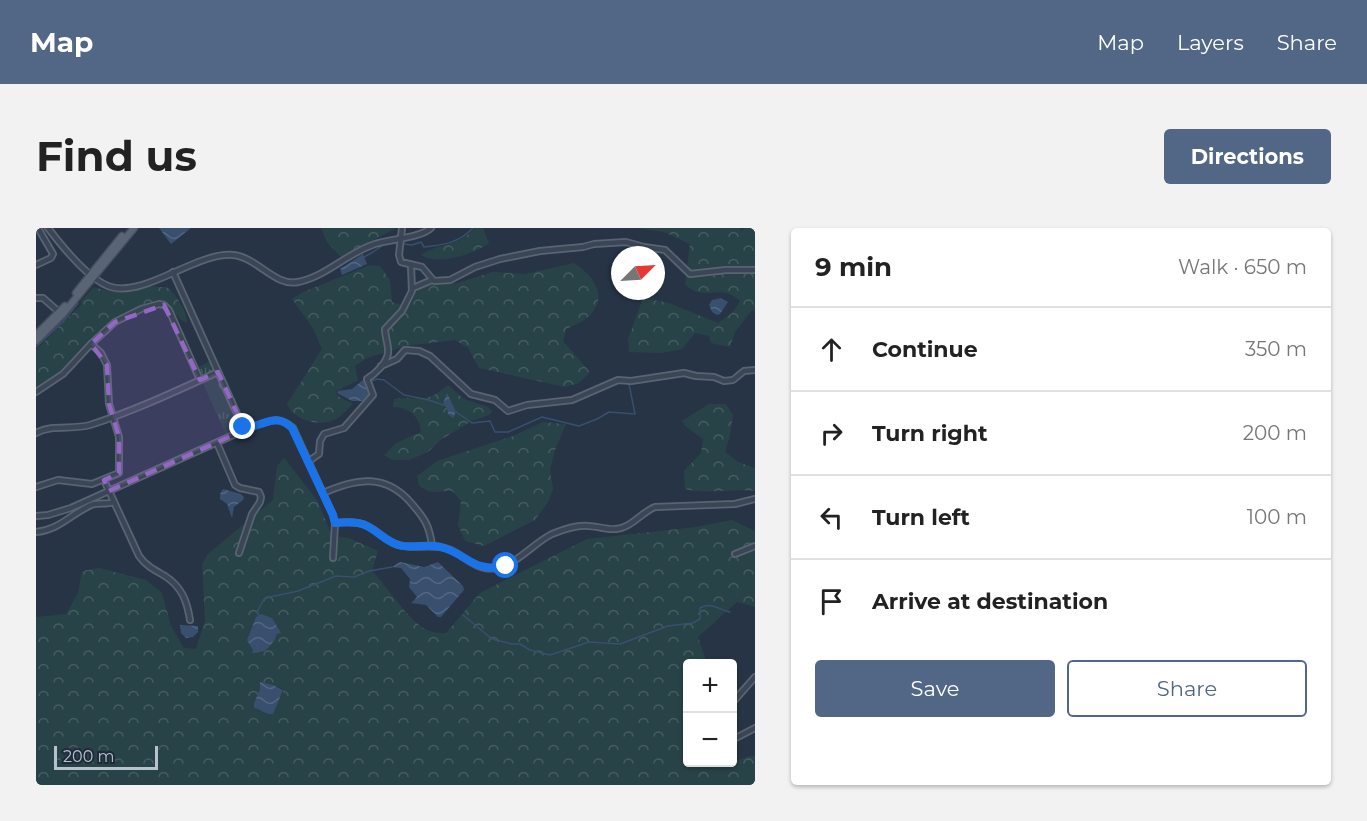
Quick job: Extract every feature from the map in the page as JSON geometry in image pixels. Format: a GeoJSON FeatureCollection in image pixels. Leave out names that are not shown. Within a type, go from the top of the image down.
{"type":"FeatureCollection","features":[{"type":"Feature","properties":{"kind":"main road"},"geometry":{"type":"LineString","coordinates":[[36,341],[62,315],[128,228]]}},
{"type":"Feature","properties":{"kind":"main road"},"geometry":{"type":"LineString","coordinates":[[36,335],[134,228]]}},
{"type":"Feature","properties":{"kind":"street"},"geometry":{"type":"LineString","coordinates":[[36,265],[51,258],[53,254],[38,228]]}},
{"type":"Feature","properties":{"kind":"street"},"geometry":{"type":"LineString","coordinates":[[48,228],[72,257],[93,275],[108,286],[120,288],[134,286],[218,255],[233,255],[249,259],[283,281],[294,283],[321,274],[365,248],[400,237],[420,235],[431,228]]}},
{"type":"Feature","properties":{"kind":"street"},"geometry":{"type":"LineString","coordinates":[[402,228],[401,262],[422,267],[432,280]]}},
{"type":"Feature","properties":{"kind":"street"},"geometry":{"type":"LineString","coordinates":[[413,288],[432,280],[443,282],[450,280],[475,267],[510,257],[594,244],[626,242],[665,250],[690,274],[755,270]]}},
{"type":"Feature","properties":{"kind":"street"},"geometry":{"type":"LineString","coordinates":[[309,461],[319,454],[320,441],[324,434],[344,428],[371,398],[373,392],[367,379],[381,366],[388,354],[385,329],[402,311],[413,288],[411,266]]}},
{"type":"Feature","properties":{"kind":"street"},"geometry":{"type":"LineString","coordinates":[[173,272],[243,427]]}},
{"type":"Feature","properties":{"kind":"street"},"geometry":{"type":"LineString","coordinates":[[36,295],[59,312]]}},
{"type":"Feature","properties":{"kind":"street"},"geometry":{"type":"LineString","coordinates":[[36,392],[63,374],[105,330],[125,316],[159,304],[169,310],[200,380]]}},
{"type":"Feature","properties":{"kind":"street"},"geometry":{"type":"LineString","coordinates":[[36,487],[58,480],[92,484],[119,472],[119,437],[109,404],[107,365],[101,353],[91,344]]}},
{"type":"Feature","properties":{"kind":"street"},"geometry":{"type":"LineString","coordinates":[[381,366],[397,359],[405,350],[425,353],[471,394],[495,400],[508,411],[537,404],[572,400],[618,380],[631,381],[684,373],[714,377],[724,381],[734,380],[744,371],[755,370]]}},
{"type":"Feature","properties":{"kind":"street"},"geometry":{"type":"LineString","coordinates":[[36,433],[51,428],[78,428],[113,418],[218,372]]}},
{"type":"Feature","properties":{"kind":"street"},"geometry":{"type":"LineString","coordinates":[[243,427],[280,420],[287,423],[297,435],[335,523],[333,558]]}},
{"type":"Feature","properties":{"kind":"street"},"geometry":{"type":"LineString","coordinates":[[36,516],[65,510],[217,443],[240,432],[243,427]]}},
{"type":"Feature","properties":{"kind":"street"},"geometry":{"type":"LineString","coordinates":[[217,443],[235,484],[240,488],[255,490],[261,497],[252,514],[239,553]]}},
{"type":"Feature","properties":{"kind":"street"},"geometry":{"type":"LineString","coordinates":[[104,480],[139,556],[176,585],[184,596],[190,620]]}},
{"type":"Feature","properties":{"kind":"street"},"geometry":{"type":"LineString","coordinates":[[323,493],[358,483],[387,483],[398,489],[426,521],[430,528],[432,545]]}},
{"type":"Feature","properties":{"kind":"street"},"geometry":{"type":"LineString","coordinates":[[335,523],[366,525],[387,540],[399,545],[410,547],[432,545],[451,550],[476,565],[498,568],[511,563],[523,552],[550,535],[567,530],[586,525],[616,530],[655,507],[735,504],[755,499]]}},
{"type":"Feature","properties":{"kind":"street"},"geometry":{"type":"LineString","coordinates":[[36,532],[53,529],[93,504],[114,502]]}},
{"type":"Feature","properties":{"kind":"street"},"geometry":{"type":"LineString","coordinates":[[735,554],[755,546]]}},
{"type":"Feature","properties":{"kind":"street"},"geometry":{"type":"LineString","coordinates":[[737,697],[755,677]]}},
{"type":"Feature","properties":{"kind":"street"},"geometry":{"type":"LineString","coordinates":[[737,738],[755,729]]}},
{"type":"Feature","properties":{"kind":"highlighted area"},"geometry":{"type":"Polygon","coordinates":[[[164,305],[200,380],[218,372],[242,424],[240,432],[109,491],[104,480],[119,473],[119,437],[109,404],[107,365],[91,344],[115,322],[164,305]]]}},
{"type":"Feature","properties":{"kind":"green space"},"geometry":{"type":"Polygon","coordinates":[[[321,228],[396,228],[341,257],[327,242],[321,228]]]}},
{"type":"Feature","properties":{"kind":"green space"},"geometry":{"type":"Polygon","coordinates":[[[475,228],[483,228],[489,243],[483,247],[466,255],[446,259],[428,258],[421,255],[462,239],[475,228]]]}},
{"type":"Feature","properties":{"kind":"green space"},"geometry":{"type":"Polygon","coordinates":[[[638,228],[740,228],[741,231],[745,228],[755,228],[755,311],[752,310],[735,332],[730,347],[711,343],[709,336],[695,333],[682,349],[662,353],[629,352],[628,339],[642,300],[669,303],[718,323],[732,313],[740,301],[729,294],[696,292],[685,285],[690,244],[664,232],[638,228]]]}},
{"type":"Feature","properties":{"kind":"green space"},"geometry":{"type":"Polygon","coordinates":[[[574,263],[592,279],[598,292],[596,307],[580,323],[566,329],[563,341],[590,372],[579,383],[565,387],[479,368],[468,348],[455,340],[406,346],[367,358],[355,366],[358,380],[335,392],[353,404],[334,420],[321,423],[307,421],[290,410],[287,404],[322,349],[313,328],[292,299],[301,293],[370,265],[380,266],[390,280],[392,302],[409,307],[419,287],[426,285],[458,283],[492,272],[525,274],[574,263]]]}},
{"type":"Feature","properties":{"kind":"green space"},"geometry":{"type":"Polygon","coordinates":[[[150,286],[169,288],[183,309],[187,323],[158,300],[138,306],[114,319],[89,340],[58,373],[36,388],[36,350],[81,305],[81,301],[94,287],[116,292],[150,286]]]}},
{"type":"Feature","properties":{"kind":"green space"},"geometry":{"type":"Polygon","coordinates":[[[210,361],[213,373],[200,376],[196,368],[210,361]]]}},
{"type":"Feature","properties":{"kind":"green space"},"geometry":{"type":"Polygon","coordinates":[[[215,375],[238,426],[226,435],[202,381],[215,375]]]}},
{"type":"Feature","properties":{"kind":"green space"},"geometry":{"type":"Polygon","coordinates":[[[448,385],[464,399],[488,407],[492,411],[489,415],[472,421],[442,439],[428,452],[409,460],[392,460],[384,455],[396,443],[421,432],[416,417],[404,409],[393,407],[394,399],[428,397],[448,385]]]}},
{"type":"Feature","properties":{"kind":"green space"},"geometry":{"type":"Polygon","coordinates":[[[709,404],[726,404],[733,415],[725,452],[738,462],[755,468],[755,491],[685,489],[684,471],[701,453],[703,439],[685,426],[682,421],[709,404]]]}},
{"type":"Feature","properties":{"kind":"green space"},"geometry":{"type":"Polygon","coordinates":[[[543,422],[566,424],[550,469],[553,489],[548,502],[535,520],[484,546],[465,541],[458,525],[461,501],[452,491],[430,492],[419,486],[417,476],[437,461],[513,436],[543,422]]]}},
{"type":"Feature","properties":{"kind":"green space"},"geometry":{"type":"Polygon","coordinates":[[[284,458],[317,500],[330,531],[339,537],[349,538],[378,551],[372,571],[412,619],[427,630],[436,633],[446,633],[480,593],[587,539],[696,527],[732,520],[755,531],[755,607],[737,602],[698,637],[706,659],[683,659],[683,767],[737,767],[737,761],[755,756],[755,785],[36,785],[36,617],[66,614],[78,593],[82,571],[99,568],[146,580],[162,593],[171,626],[184,648],[196,649],[205,621],[202,564],[208,554],[273,500],[277,466],[284,458]],[[256,617],[249,634],[253,650],[274,641],[277,634],[281,633],[256,617]],[[260,682],[260,689],[254,703],[268,714],[283,692],[282,688],[260,682]]]}},
{"type":"Feature","properties":{"kind":"water"},"geometry":{"type":"Polygon","coordinates":[[[159,228],[191,228],[171,244],[159,228]]]}},
{"type":"Feature","properties":{"kind":"water"},"geometry":{"type":"Polygon","coordinates":[[[363,254],[367,264],[342,275],[340,269],[363,254]]]}},
{"type":"Feature","properties":{"kind":"water"},"geometry":{"type":"Polygon","coordinates":[[[721,298],[728,302],[717,315],[712,312],[709,305],[712,300],[721,298]]]}},
{"type":"Feature","properties":{"kind":"water"},"geometry":{"type":"Polygon","coordinates":[[[364,379],[371,394],[365,401],[352,401],[337,393],[352,389],[364,379]]]}},
{"type":"Feature","properties":{"kind":"water"},"geometry":{"type":"Polygon","coordinates":[[[447,393],[456,412],[453,418],[443,404],[447,393]]]}},
{"type":"Feature","properties":{"kind":"water"},"geometry":{"type":"Polygon","coordinates":[[[223,489],[244,497],[234,507],[232,518],[227,504],[220,499],[223,489]]]}},
{"type":"Feature","properties":{"kind":"water"},"geometry":{"type":"Polygon","coordinates":[[[400,562],[424,567],[438,562],[463,586],[464,590],[441,617],[438,617],[426,605],[411,603],[417,597],[409,587],[410,579],[401,568],[392,567],[400,562]]]}},
{"type":"Feature","properties":{"kind":"water"},"geometry":{"type":"Polygon","coordinates":[[[261,614],[272,618],[281,633],[277,634],[265,651],[252,653],[253,650],[247,640],[256,617],[261,614]]]}},
{"type":"Feature","properties":{"kind":"water"},"geometry":{"type":"Polygon","coordinates":[[[180,625],[198,626],[198,632],[193,637],[186,638],[181,633],[180,625]]]}},
{"type":"Feature","properties":{"kind":"water"},"geometry":{"type":"Polygon","coordinates":[[[260,682],[283,690],[273,714],[254,708],[260,682]]]}},
{"type":"Feature","properties":{"kind":"waterway"},"geometry":{"type":"LineString","coordinates":[[403,244],[412,245],[421,242],[424,247],[444,244],[462,237],[473,228]]}},
{"type":"Feature","properties":{"kind":"waterway"},"geometry":{"type":"LineString","coordinates":[[387,243],[396,243]]}},
{"type":"Feature","properties":{"kind":"waterway"},"geometry":{"type":"LineString","coordinates":[[364,257],[383,245]]}},
{"type":"Feature","properties":{"kind":"waterway"},"geometry":{"type":"LineString","coordinates":[[36,347],[63,322],[78,303]]}},
{"type":"Feature","properties":{"kind":"waterway"},"geometry":{"type":"LineString","coordinates":[[369,382],[377,379],[384,380],[404,395],[443,405]]}},
{"type":"Feature","properties":{"kind":"waterway"},"geometry":{"type":"LineString","coordinates":[[456,412],[472,423],[490,421],[495,432],[508,432],[542,417],[579,426],[609,412],[635,414],[629,384]]}},
{"type":"Feature","properties":{"kind":"waterway"},"geometry":{"type":"LineString","coordinates":[[259,615],[257,612],[264,599],[298,591],[336,576],[354,577],[369,571],[392,567]]}},
{"type":"Feature","properties":{"kind":"waterway"},"geometry":{"type":"LineString","coordinates":[[463,615],[492,639],[520,644],[530,650],[550,655],[589,642],[620,644],[668,626],[693,623],[700,619],[700,608],[708,605],[730,612]]}},
{"type":"Feature","properties":{"kind":"route"},"geometry":{"type":"LineString","coordinates":[[243,427],[280,420],[292,428],[335,523],[366,525],[387,540],[399,545],[439,546],[485,568],[506,566]]}}]}
